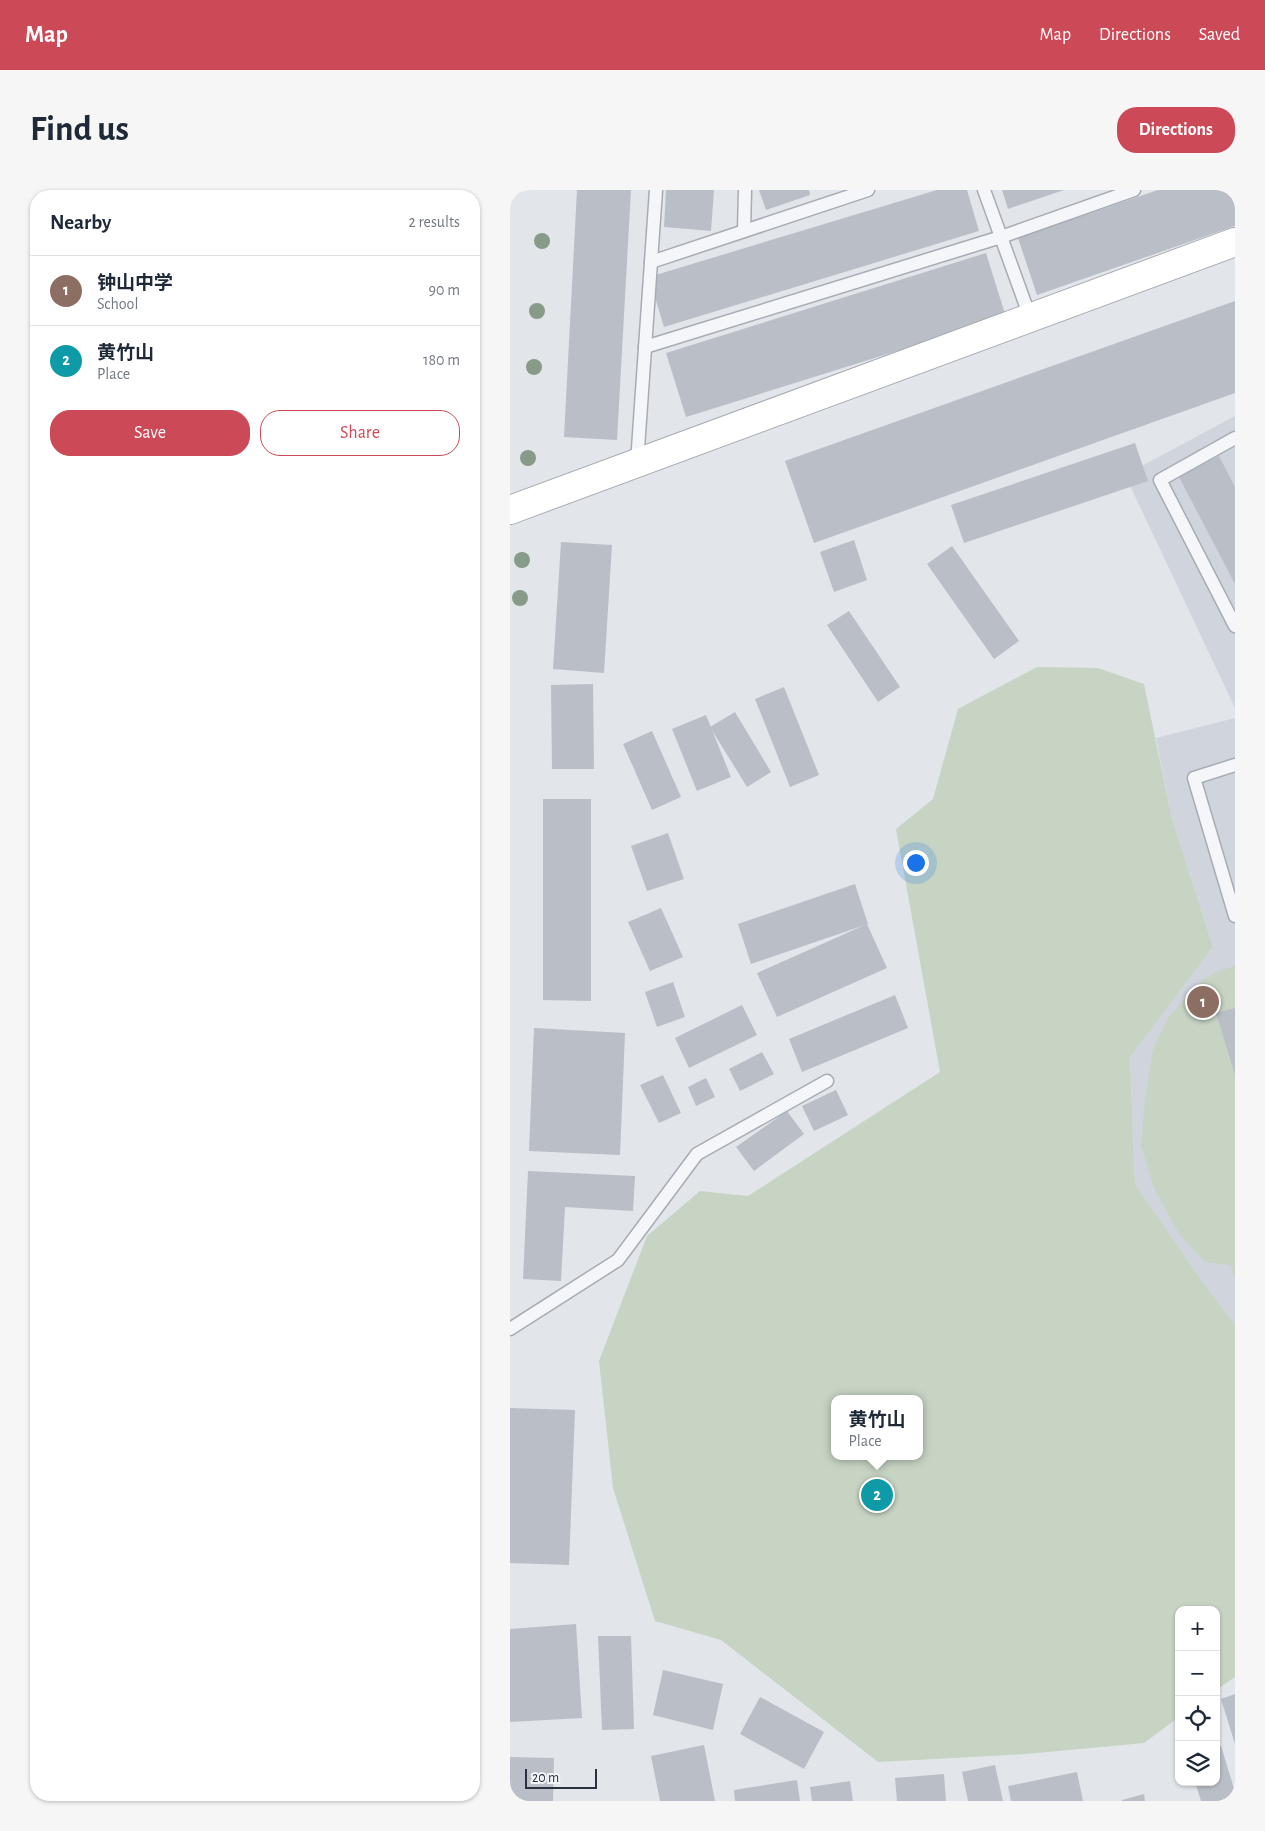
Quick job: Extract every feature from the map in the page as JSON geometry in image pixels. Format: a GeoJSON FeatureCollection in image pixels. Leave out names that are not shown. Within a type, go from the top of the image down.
{"type":"FeatureCollection","features":[{"type":"Feature","properties":{"kind":"street"},"geometry":{"type":"LineString","coordinates":[[510,510],[1235,242]]}},
{"type":"Feature","properties":{"kind":"lane"},"geometry":{"type":"LineString","coordinates":[[638,463],[656,190]]}},
{"type":"Feature","properties":{"kind":"lane"},"geometry":{"type":"LineString","coordinates":[[744,231],[745,190]]}},
{"type":"Feature","properties":{"kind":"lane"},"geometry":{"type":"LineString","coordinates":[[651,262],[868,190]]}},
{"type":"Feature","properties":{"kind":"lane"},"geometry":{"type":"LineString","coordinates":[[984,190],[1030,317]]}},
{"type":"Feature","properties":{"kind":"lane"},"geometry":{"type":"LineString","coordinates":[[645,347],[1001,237],[1134,190]]}},
{"type":"Feature","properties":{"kind":"lane"},"geometry":{"type":"LineString","coordinates":[[1235,438],[1160,480],[1235,626]]}},
{"type":"Feature","properties":{"kind":"lane"},"geometry":{"type":"LineString","coordinates":[[1235,765],[1194,778],[1235,916]]}},
{"type":"Feature","properties":{"kind":"lane"},"geometry":{"type":"LineString","coordinates":[[510,1329],[618,1260],[697,1154],[827,1081]]}},
{"type":"Feature","properties":{"kind":"shaded area"},"geometry":{"type":"Polygon","coordinates":[[[1235,416],[1235,708],[1125,475],[1235,416]]]}},
{"type":"Feature","properties":{"kind":"shaded area"},"geometry":{"type":"Polygon","coordinates":[[[1235,718],[1235,1325],[1135,1184],[1130,1057],[1213,947],[1172,819],[1156,738],[1235,718]]]}},
{"type":"Feature","properties":{"kind":"green space"},"geometry":{"type":"Polygon","coordinates":[[[1037,667],[1098,668],[1144,684],[1172,819],[1213,947],[1130,1057],[1135,1184],[1235,1325],[1235,1677],[1220,1687],[1220,1606],[1175,1606],[1175,1720],[1144,1743],[1026,1754],[878,1762],[721,1640],[655,1621],[613,1488],[599,1361],[647,1236],[700,1191],[748,1196],[940,1072],[896,829],[933,799],[958,709],[1037,667]]]}},
{"type":"Feature","properties":{"kind":"green space"},"geometry":{"type":"Polygon","coordinates":[[[1235,966],[1235,1278],[1231,1265],[1205,1262],[1179,1234],[1154,1188],[1141,1145],[1145,1100],[1153,1049],[1168,1018],[1198,984],[1215,972],[1235,966]]]}},
{"type":"Feature","properties":{"kind":"building"},"geometry":{"type":"Polygon","coordinates":[[[577,190],[631,190],[617,440],[564,437],[577,190]]]}},
{"type":"Feature","properties":{"kind":"building"},"geometry":{"type":"Polygon","coordinates":[[[666,190],[714,190],[711,231],[664,227],[666,190]]]}},
{"type":"Feature","properties":{"kind":"building"},"geometry":{"type":"Polygon","coordinates":[[[759,190],[809,190],[810,195],[766,210],[759,190]]]}},
{"type":"Feature","properties":{"kind":"building"},"geometry":{"type":"Polygon","coordinates":[[[937,190],[967,190],[979,231],[664,327],[649,277],[937,190]]]}},
{"type":"Feature","properties":{"kind":"building"},"geometry":{"type":"Polygon","coordinates":[[[1002,190],[1064,190],[1008,209],[1002,190]]]}},
{"type":"Feature","properties":{"kind":"building"},"geometry":{"type":"Polygon","coordinates":[[[1158,190],[1235,190],[1235,226],[1037,295],[1018,238],[1158,190]]]}},
{"type":"Feature","properties":{"kind":"building"},"geometry":{"type":"Polygon","coordinates":[[[986,253],[1006,317],[686,417],[666,353],[986,253]]]}},
{"type":"Feature","properties":{"kind":"building"},"geometry":{"type":"Polygon","coordinates":[[[1235,301],[1235,393],[814,543],[785,461],[1235,301]]]}},
{"type":"Feature","properties":{"kind":"building"},"geometry":{"type":"Polygon","coordinates":[[[1135,443],[1148,481],[964,543],[951,505],[1135,443]]]}},
{"type":"Feature","properties":{"kind":"building"},"geometry":{"type":"Polygon","coordinates":[[[1219,456],[1235,487],[1235,584],[1179,477],[1219,456]]]}},
{"type":"Feature","properties":{"kind":"building"},"geometry":{"type":"Polygon","coordinates":[[[854,540],[867,580],[834,592],[820,552],[854,540]]]}},
{"type":"Feature","properties":{"kind":"building"},"geometry":{"type":"Polygon","coordinates":[[[561,542],[612,545],[604,673],[553,669],[561,542]]]}},
{"type":"Feature","properties":{"kind":"building"},"geometry":{"type":"Polygon","coordinates":[[[952,546],[1019,641],[994,659],[927,564],[952,546]]]}},
{"type":"Feature","properties":{"kind":"building"},"geometry":{"type":"Polygon","coordinates":[[[849,611],[900,687],[878,702],[827,625],[849,611]]]}},
{"type":"Feature","properties":{"kind":"building"},"geometry":{"type":"Polygon","coordinates":[[[593,684],[594,769],[552,769],[551,685],[593,684]]]}},
{"type":"Feature","properties":{"kind":"building"},"geometry":{"type":"Polygon","coordinates":[[[784,687],[819,775],[790,787],[755,699],[784,687]]]}},
{"type":"Feature","properties":{"kind":"building"},"geometry":{"type":"Polygon","coordinates":[[[735,712],[771,772],[747,787],[710,727],[735,712]]]}},
{"type":"Feature","properties":{"kind":"building"},"geometry":{"type":"Polygon","coordinates":[[[706,715],[731,777],[697,791],[672,729],[706,715]]]}},
{"type":"Feature","properties":{"kind":"building"},"geometry":{"type":"Polygon","coordinates":[[[652,731],[681,797],[652,810],[623,744],[652,731]]]}},
{"type":"Feature","properties":{"kind":"building"},"geometry":{"type":"Polygon","coordinates":[[[543,799],[591,799],[591,1001],[543,1000],[543,799]]]}},
{"type":"Feature","properties":{"kind":"building"},"geometry":{"type":"Polygon","coordinates":[[[668,833],[684,879],[647,891],[631,846],[668,833]]]}},
{"type":"Feature","properties":{"kind":"building"},"geometry":{"type":"Polygon","coordinates":[[[855,884],[868,924],[751,964],[738,924],[855,884]]]}},
{"type":"Feature","properties":{"kind":"building"},"geometry":{"type":"Polygon","coordinates":[[[661,908],[683,957],[650,971],[628,922],[661,908]]]}},
{"type":"Feature","properties":{"kind":"building"},"geometry":{"type":"Polygon","coordinates":[[[867,924],[887,968],[777,1017],[757,973],[867,924]]]}},
{"type":"Feature","properties":{"kind":"building"},"geometry":{"type":"Polygon","coordinates":[[[673,982],[685,1017],[657,1027],[645,992],[673,982]]]}},
{"type":"Feature","properties":{"kind":"building"},"geometry":{"type":"Polygon","coordinates":[[[895,995],[908,1028],[802,1072],[789,1039],[895,995]]]}},
{"type":"Feature","properties":{"kind":"building"},"geometry":{"type":"Polygon","coordinates":[[[742,1005],[757,1035],[689,1068],[675,1038],[742,1005]]]}},
{"type":"Feature","properties":{"kind":"building"},"geometry":{"type":"Polygon","coordinates":[[[1235,1008],[1235,1075],[1216,1013],[1235,1008]]]}},
{"type":"Feature","properties":{"kind":"building"},"geometry":{"type":"Polygon","coordinates":[[[534,1028],[625,1033],[620,1155],[529,1151],[534,1028]]]}},
{"type":"Feature","properties":{"kind":"building"},"geometry":{"type":"Polygon","coordinates":[[[762,1052],[774,1074],[740,1091],[729,1069],[762,1052]]]}},
{"type":"Feature","properties":{"kind":"building"},"geometry":{"type":"Polygon","coordinates":[[[663,1075],[681,1113],[659,1123],[640,1085],[663,1075]]]}},
{"type":"Feature","properties":{"kind":"building"},"geometry":{"type":"Polygon","coordinates":[[[706,1078],[715,1097],[696,1106],[688,1087],[706,1078]]]}},
{"type":"Feature","properties":{"kind":"building"},"geometry":{"type":"Polygon","coordinates":[[[836,1090],[848,1115],[814,1131],[802,1106],[836,1090]]]}},
{"type":"Feature","properties":{"kind":"building"},"geometry":{"type":"Polygon","coordinates":[[[787,1111],[804,1134],[754,1171],[736,1147],[787,1111]]]}},
{"type":"Feature","properties":{"kind":"building"},"geometry":{"type":"Polygon","coordinates":[[[528,1171],[635,1176],[633,1211],[565,1207],[561,1281],[523,1279],[528,1171]]]}},
{"type":"Feature","properties":{"kind":"building"},"geometry":{"type":"Polygon","coordinates":[[[510,1408],[575,1410],[569,1565],[510,1563],[510,1408]]]}},
{"type":"Feature","properties":{"kind":"building"},"geometry":{"type":"Polygon","coordinates":[[[576,1624],[582,1718],[510,1722],[510,1629],[576,1624]]]}},
{"type":"Feature","properties":{"kind":"building"},"geometry":{"type":"Polygon","coordinates":[[[598,1636],[631,1636],[634,1729],[602,1730],[598,1636]]]}},
{"type":"Feature","properties":{"kind":"building"},"geometry":{"type":"Polygon","coordinates":[[[663,1670],[723,1684],[713,1730],[653,1715],[663,1670]]]}},
{"type":"Feature","properties":{"kind":"building"},"geometry":{"type":"Polygon","coordinates":[[[1235,1694],[1235,1744],[1221,1699],[1235,1694]]]}},
{"type":"Feature","properties":{"kind":"building"},"geometry":{"type":"Polygon","coordinates":[[[760,1697],[824,1732],[804,1769],[740,1734],[760,1697]]]}},
{"type":"Feature","properties":{"kind":"building"},"geometry":{"type":"Polygon","coordinates":[[[704,1745],[715,1801],[660,1801],[651,1756],[704,1745]]]}},
{"type":"Feature","properties":{"kind":"building"},"geometry":{"type":"Polygon","coordinates":[[[1220,1746],[1235,1792],[1235,1801],[1201,1801],[1196,1786],[1220,1786],[1220,1746]]]}},
{"type":"Feature","properties":{"kind":"building"},"geometry":{"type":"Polygon","coordinates":[[[510,1757],[554,1758],[553,1801],[510,1801],[510,1757]]]}},
{"type":"Feature","properties":{"kind":"building"},"geometry":{"type":"Polygon","coordinates":[[[995,1765],[1003,1801],[968,1801],[962,1772],[995,1765]]]}},
{"type":"Feature","properties":{"kind":"building"},"geometry":{"type":"Polygon","coordinates":[[[1077,1772],[1083,1801],[1011,1801],[1008,1786],[1077,1772]]]}},
{"type":"Feature","properties":{"kind":"building"},"geometry":{"type":"Polygon","coordinates":[[[944,1774],[946,1801],[897,1801],[895,1778],[944,1774]]]}},
{"type":"Feature","properties":{"kind":"building"},"geometry":{"type":"Polygon","coordinates":[[[797,1780],[800,1801],[735,1801],[734,1790],[797,1780]]]}},
{"type":"Feature","properties":{"kind":"building"},"geometry":{"type":"Polygon","coordinates":[[[850,1781],[853,1801],[812,1801],[810,1787],[850,1781]]]}},
{"type":"Feature","properties":{"kind":"building"},"geometry":{"type":"Polygon","coordinates":[[[1144,1794],[1145,1801],[1122,1801],[1122,1800],[1144,1794]]]}},
{"type":"Feature","properties":{"kind":"place","name":"钟山中学"},"geometry":{"type":"Point","coordinates":[1203,1002]}},
{"type":"Feature","properties":{"kind":"place","name":"黄竹山"},"geometry":{"type":"Point","coordinates":[877,1495]}}]}
